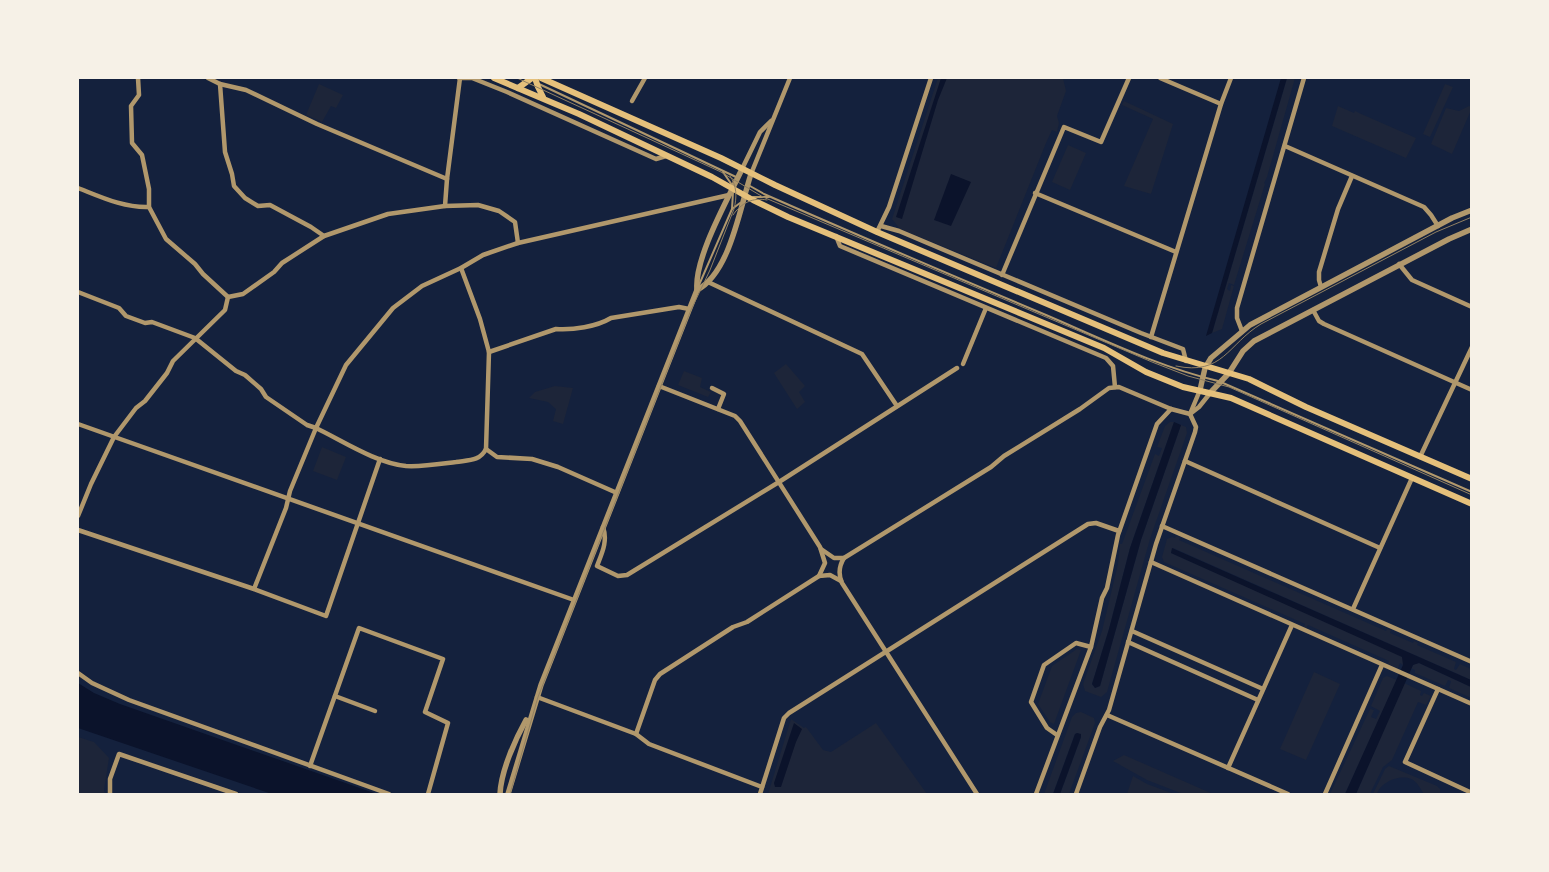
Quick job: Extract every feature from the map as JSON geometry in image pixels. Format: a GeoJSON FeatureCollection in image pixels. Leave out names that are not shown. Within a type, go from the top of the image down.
{"type":"FeatureCollection","features":[{"type":"Feature","properties":{"kind":"main road"},"geometry":{"type":"LineString","coordinates":[[494,78],[544,97],[733,188],[746,198],[788,217],[1104,348],[1146,372],[1183,387],[1231,398],[1472,504]]}},
{"type":"Feature","properties":{"kind":"main road"},"geometry":{"type":"LineString","coordinates":[[518,88],[533,79]]}},
{"type":"Feature","properties":{"kind":"main road"},"geometry":{"type":"LineString","coordinates":[[533,79],[544,97]]}},
{"type":"Feature","properties":{"kind":"main road"},"geometry":{"type":"LineString","coordinates":[[533,79],[721,158],[751,174],[877,232],[1186,361],[1230,372],[1472,479]]}},
{"type":"Feature","properties":{"kind":"street"},"geometry":{"type":"LineString","coordinates":[[138,78],[139,95],[131,106],[132,143],[142,155],[149,189],[149,207],[166,239],[195,264],[228,297]]}},
{"type":"Feature","properties":{"kind":"street"},"geometry":{"type":"LineString","coordinates":[[208,78],[220,84],[246,90],[316,124],[447,179]]}},
{"type":"Feature","properties":{"kind":"street"},"geometry":{"type":"LineString","coordinates":[[445,206],[460,78],[472,78],[507,92],[656,159],[666,156]]}},
{"type":"Feature","properties":{"kind":"street"},"geometry":{"type":"LineString","coordinates":[[632,102],[644,78]]}},
{"type":"Feature","properties":{"kind":"street"},"geometry":{"type":"LineString","coordinates":[[697,290],[708,282],[722,263],[740,217],[751,174],[790,78]]}},
{"type":"Feature","properties":{"kind":"street"},"geometry":{"type":"LineString","coordinates":[[877,232],[889,207],[931,78]]}},
{"type":"Feature","properties":{"kind":"street"},"geometry":{"type":"LineString","coordinates":[[1002,275],[1064,127],[1101,142],[1129,78]]}},
{"type":"Feature","properties":{"kind":"street"},"geometry":{"type":"LineString","coordinates":[[1160,78],[1221,104]]}},
{"type":"Feature","properties":{"kind":"street"},"geometry":{"type":"LineString","coordinates":[[1151,337],[1221,104],[1231,78]]}},
{"type":"Feature","properties":{"kind":"street"},"geometry":{"type":"LineString","coordinates":[[1242,331],[1237,308],[1304,78]]}},
{"type":"Feature","properties":{"kind":"street"},"geometry":{"type":"LineString","coordinates":[[220,84],[225,152],[234,186],[245,198],[258,206],[270,205],[324,236]]}},
{"type":"Feature","properties":{"kind":"street"},"geometry":{"type":"LineString","coordinates":[[508,794],[537,697],[697,290],[699,270],[711,233],[760,132],[772,120]]}},
{"type":"Feature","properties":{"kind":"street"},"geometry":{"type":"LineString","coordinates":[[1285,146],[1424,207],[1438,226]]}},
{"type":"Feature","properties":{"kind":"street"},"geometry":{"type":"LineString","coordinates":[[1321,287],[1319,272],[1338,209],[1352,176]]}},
{"type":"Feature","properties":{"kind":"street"},"geometry":{"type":"LineString","coordinates":[[78,188],[117,203],[137,208],[149,207]]}},
{"type":"Feature","properties":{"kind":"street"},"geometry":{"type":"LineString","coordinates":[[1035,193],[1176,252]]}},
{"type":"Feature","properties":{"kind":"street"},"geometry":{"type":"LineString","coordinates":[[254,589],[316,428],[346,366],[393,308],[422,286],[484,255],[518,243],[729,195]]}},
{"type":"Feature","properties":{"kind":"street"},"geometry":{"type":"LineString","coordinates":[[228,297],[243,294],[274,272],[282,263],[324,236],[388,214],[445,206],[478,206],[499,211],[515,222],[518,243]]}},
{"type":"Feature","properties":{"kind":"street"},"geometry":{"type":"LineString","coordinates":[[1076,794],[1100,727],[1107,715],[1162,526],[1196,429],[1190,414],[1200,390],[1206,367],[1214,355],[1242,331],[1265,316],[1472,210]]}},
{"type":"Feature","properties":{"kind":"street"},"geometry":{"type":"LineString","coordinates":[[881,226],[899,231],[1183,349],[1186,361]]}},
{"type":"Feature","properties":{"kind":"street"},"geometry":{"type":"LineString","coordinates":[[820,547],[832,558],[844,558],[984,472],[1004,456],[1080,409],[1108,389],[1122,388],[1171,409],[1190,414],[1200,407],[1230,372],[1240,355],[1250,344],[1449,238],[1472,229]]}},
{"type":"Feature","properties":{"kind":"street"},"geometry":{"type":"LineString","coordinates":[[836,236],[840,246],[1106,358],[1113,366],[1115,387]]}},
{"type":"Feature","properties":{"kind":"street"},"geometry":{"type":"LineString","coordinates":[[1399,264],[1412,280],[1472,306]]}},
{"type":"Feature","properties":{"kind":"street"},"geometry":{"type":"LineString","coordinates":[[78,292],[119,308],[126,316],[145,323],[152,322],[195,338],[236,371],[245,375],[266,396],[307,425],[380,459],[405,466],[477,459],[486,449],[489,352],[480,318],[461,268]]}},
{"type":"Feature","properties":{"kind":"street"},"geometry":{"type":"LineString","coordinates":[[708,282],[862,354],[897,406]]}},
{"type":"Feature","properties":{"kind":"street"},"geometry":{"type":"LineString","coordinates":[[78,516],[114,437],[136,408],[167,373],[172,361],[225,310],[228,297]]}},
{"type":"Feature","properties":{"kind":"street"},"geometry":{"type":"LineString","coordinates":[[489,352],[556,329],[566,330],[603,322],[611,318],[679,307],[689,309]]}},
{"type":"Feature","properties":{"kind":"street"},"geometry":{"type":"LineString","coordinates":[[962,364],[986,308]]}},
{"type":"Feature","properties":{"kind":"street"},"geometry":{"type":"LineString","coordinates":[[1313,310],[1324,324],[1472,390]]}},
{"type":"Feature","properties":{"kind":"street"},"geometry":{"type":"LineString","coordinates":[[1420,457],[1472,347]]}},
{"type":"Feature","properties":{"kind":"street"},"geometry":{"type":"LineString","coordinates":[[603,527],[604,543],[597,566],[618,576],[627,575],[779,482],[957,368]]}},
{"type":"Feature","properties":{"kind":"street"},"geometry":{"type":"LineString","coordinates":[[659,386],[735,416],[740,421],[820,547],[825,563],[819,576]]}},
{"type":"Feature","properties":{"kind":"street"},"geometry":{"type":"LineString","coordinates":[[712,388],[724,394],[718,409]]}},
{"type":"Feature","properties":{"kind":"street"},"geometry":{"type":"LineString","coordinates":[[1036,794],[1091,647],[1102,598],[1107,588],[1119,531],[1157,424],[1171,409]]}},
{"type":"Feature","properties":{"kind":"street"},"geometry":{"type":"LineString","coordinates":[[78,424],[574,600]]}},
{"type":"Feature","properties":{"kind":"street"},"geometry":{"type":"LineString","coordinates":[[486,449],[496,457],[532,459],[558,467],[617,493]]}},
{"type":"Feature","properties":{"kind":"street"},"geometry":{"type":"LineString","coordinates":[[78,530],[254,589],[326,616],[380,459]]}},
{"type":"Feature","properties":{"kind":"street"},"geometry":{"type":"LineString","coordinates":[[1185,461],[1380,548]]}},
{"type":"Feature","properties":{"kind":"street"},"geometry":{"type":"LineString","coordinates":[[1353,610],[1412,478]]}},
{"type":"Feature","properties":{"kind":"street"},"geometry":{"type":"LineString","coordinates":[[760,794],[784,718],[789,713],[1088,524],[1096,523],[1119,531]]}},
{"type":"Feature","properties":{"kind":"street"},"geometry":{"type":"LineString","coordinates":[[1162,526],[1472,662]]}},
{"type":"Feature","properties":{"kind":"street"},"geometry":{"type":"LineString","coordinates":[[844,558],[839,570],[842,583],[977,794]]}},
{"type":"Feature","properties":{"kind":"street"},"geometry":{"type":"LineString","coordinates":[[1151,562],[1472,704]]}},
{"type":"Feature","properties":{"kind":"street"},"geometry":{"type":"LineString","coordinates":[[636,734],[655,680],[660,674],[733,628],[746,623],[819,576],[830,575],[842,583]]}},
{"type":"Feature","properties":{"kind":"street"},"geometry":{"type":"LineString","coordinates":[[1228,768],[1292,625]]}},
{"type":"Feature","properties":{"kind":"street"},"geometry":{"type":"LineString","coordinates":[[310,766],[359,628],[443,659],[425,712],[448,722],[428,794]]}},
{"type":"Feature","properties":{"kind":"street"},"geometry":{"type":"LineString","coordinates":[[1132,631],[1264,689]]}},
{"type":"Feature","properties":{"kind":"street"},"geometry":{"type":"LineString","coordinates":[[1128,642],[1258,700]]}},
{"type":"Feature","properties":{"kind":"street"},"geometry":{"type":"LineString","coordinates":[[1057,735],[1048,730],[1031,701],[1043,666],[1076,643],[1091,647]]}},
{"type":"Feature","properties":{"kind":"street"},"geometry":{"type":"LineString","coordinates":[[1325,794],[1382,665]]}},
{"type":"Feature","properties":{"kind":"street"},"geometry":{"type":"LineString","coordinates":[[78,673],[92,683],[129,700],[389,794]]}},
{"type":"Feature","properties":{"kind":"street"},"geometry":{"type":"LineString","coordinates":[[1438,689],[1405,762],[1472,793]]}},
{"type":"Feature","properties":{"kind":"street"},"geometry":{"type":"LineString","coordinates":[[335,696],[375,710]]}},
{"type":"Feature","properties":{"kind":"street"},"geometry":{"type":"LineString","coordinates":[[537,697],[636,734],[649,744],[762,787]]}},
{"type":"Feature","properties":{"kind":"street"},"geometry":{"type":"LineString","coordinates":[[500,794],[500,782],[520,731],[531,714]]}},
{"type":"Feature","properties":{"kind":"street"},"geometry":{"type":"LineString","coordinates":[[1107,715],[1288,794]]}},
{"type":"Feature","properties":{"kind":"street"},"geometry":{"type":"LineString","coordinates":[[110,794],[110,779],[119,754],[236,794]]}},
{"type":"Feature","properties":{"kind":"lane"},"geometry":{"type":"LineString","coordinates":[[533,79],[722,170],[770,197],[974,285],[1190,374],[1221,382],[1472,492]]}},
{"type":"Feature","properties":{"kind":"lane"},"geometry":{"type":"LineString","coordinates":[[697,290],[732,209],[734,199],[733,188],[722,170]]}},
{"type":"Feature","properties":{"kind":"lane"},"geometry":{"type":"LineString","coordinates":[[732,209],[746,198],[770,197]]}},
{"type":"Feature","properties":{"kind":"shaded area"},"geometry":{"type":"Polygon","coordinates":[[[938,78],[1063,78],[1066,91],[1057,116],[1059,123],[1057,132],[1052,130],[1046,143],[996,268],[900,229],[892,219],[938,78]]]}},
{"type":"Feature","properties":{"kind":"shaded area"},"geometry":{"type":"Polygon","coordinates":[[[941,78],[947,78],[938,100],[902,219],[896,217],[941,78]]]}},
{"type":"Feature","properties":{"kind":"shaded area"},"geometry":{"type":"Polygon","coordinates":[[[1281,78],[1287,78],[1212,333],[1206,336],[1281,78]]]}},
{"type":"Feature","properties":{"kind":"shaded area"},"geometry":{"type":"Polygon","coordinates":[[[1287,78],[1295,78],[1265,184],[1234,285],[1229,283],[1227,289],[1230,291],[1231,285],[1234,286],[1222,329],[1212,333],[1287,78]]]}},
{"type":"Feature","properties":{"kind":"shaded area"},"geometry":{"type":"Polygon","coordinates":[[[319,84],[343,95],[336,108],[331,106],[322,122],[306,115],[319,84]]]}},
{"type":"Feature","properties":{"kind":"shaded area"},"geometry":{"type":"Polygon","coordinates":[[[1445,84],[1453,87],[1430,137],[1423,134],[1445,84]]]}},
{"type":"Feature","properties":{"kind":"shaded area"},"geometry":{"type":"Polygon","coordinates":[[[1124,101],[1173,124],[1151,194],[1124,186],[1153,119],[1122,105],[1124,101]]]}},
{"type":"Feature","properties":{"kind":"shaded area"},"geometry":{"type":"Polygon","coordinates":[[[1338,106],[1354,113],[1355,111],[1416,138],[1406,158],[1332,126],[1338,106]]]}},
{"type":"Feature","properties":{"kind":"shaded area"},"geometry":{"type":"Polygon","coordinates":[[[1469,106],[1471,110],[1452,154],[1431,144],[1446,108],[1459,111],[1469,106]]]}},
{"type":"Feature","properties":{"kind":"shaded area"},"geometry":{"type":"Polygon","coordinates":[[[1068,145],[1086,153],[1070,190],[1052,182],[1068,145]]]}},
{"type":"Feature","properties":{"kind":"shaded area"},"geometry":{"type":"Polygon","coordinates":[[[951,174],[971,182],[951,226],[934,220],[951,174]]]}},
{"type":"Feature","properties":{"kind":"shaded area"},"geometry":{"type":"Polygon","coordinates":[[[786,364],[805,386],[799,392],[805,402],[797,409],[774,373],[786,364]]]}},
{"type":"Feature","properties":{"kind":"shaded area"},"geometry":{"type":"Polygon","coordinates":[[[684,371],[702,378],[700,387],[711,392],[708,397],[678,385],[684,371]]]}},
{"type":"Feature","properties":{"kind":"shaded area"},"geometry":{"type":"Polygon","coordinates":[[[555,386],[573,388],[563,424],[553,421],[556,409],[548,402],[529,398],[535,392],[555,386]]]}},
{"type":"Feature","properties":{"kind":"shaded area"},"geometry":{"type":"Polygon","coordinates":[[[1170,422],[1174,422],[1130,548],[1109,629],[1092,684],[1095,688],[1100,686],[1141,540],[1181,425],[1186,427],[1187,433],[1150,539],[1107,692],[1101,697],[1085,691],[1083,684],[1102,631],[1118,564],[1120,544],[1122,544],[1155,454],[1159,456],[1162,448],[1157,447],[1165,426],[1170,422]]]}},
{"type":"Feature","properties":{"kind":"shaded area"},"geometry":{"type":"Polygon","coordinates":[[[1174,422],[1181,425],[1141,540],[1100,686],[1095,688],[1092,684],[1109,629],[1130,548],[1174,422]]]}},
{"type":"Feature","properties":{"kind":"shaded area"},"geometry":{"type":"Polygon","coordinates":[[[322,447],[346,457],[337,480],[313,471],[322,447]]]}},
{"type":"Feature","properties":{"kind":"shaded area"},"geometry":{"type":"Polygon","coordinates":[[[1176,536],[1180,537],[1179,540],[1386,631],[1387,629],[1391,630],[1390,633],[1413,643],[1414,641],[1418,643],[1417,645],[1456,662],[1454,669],[1456,670],[1460,664],[1471,669],[1471,680],[1173,548],[1171,553],[1401,655],[1404,659],[1403,665],[1400,663],[1398,668],[1388,664],[1389,661],[1308,625],[1306,628],[1304,627],[1305,624],[1164,562],[1162,557],[1167,539],[1175,538],[1176,536]]]}},
{"type":"Feature","properties":{"kind":"shaded area"},"geometry":{"type":"Polygon","coordinates":[[[1172,548],[1471,680],[1471,687],[1419,663],[1413,665],[1356,794],[1345,794],[1403,665],[1402,657],[1171,553],[1172,548]]]}},
{"type":"Feature","properties":{"kind":"shaded area"},"geometry":{"type":"Polygon","coordinates":[[[1077,649],[1081,650],[1054,724],[1050,722],[1038,704],[1052,666],[1077,649]]]}},
{"type":"Feature","properties":{"kind":"shaded area"},"geometry":{"type":"Polygon","coordinates":[[[1419,663],[1471,687],[1471,698],[1449,688],[1451,681],[1448,680],[1445,686],[1415,673],[1415,670],[1411,668],[1414,664],[1419,663]]]}},
{"type":"Feature","properties":{"kind":"shaded area"},"geometry":{"type":"Polygon","coordinates":[[[1314,672],[1340,684],[1306,760],[1280,749],[1314,672]]]}},
{"type":"Feature","properties":{"kind":"shaded area"},"geometry":{"type":"Polygon","coordinates":[[[1387,676],[1397,680],[1345,794],[1330,794],[1370,709],[1374,710],[1371,717],[1376,719],[1380,711],[1371,706],[1383,678],[1387,676]]]}},
{"type":"Feature","properties":{"kind":"shaded area"},"geometry":{"type":"Polygon","coordinates":[[[78,683],[94,693],[120,704],[377,794],[272,794],[78,728],[78,683]]]}},
{"type":"Feature","properties":{"kind":"shaded area"},"geometry":{"type":"Polygon","coordinates":[[[1404,683],[1421,691],[1420,695],[1422,696],[1424,693],[1431,696],[1426,705],[1418,702],[1392,760],[1383,767],[1370,794],[1356,794],[1404,683]]]}},
{"type":"Feature","properties":{"kind":"shaded area"},"geometry":{"type":"Polygon","coordinates":[[[1081,712],[1094,718],[1095,723],[1069,794],[1060,794],[1081,737],[1078,733],[1075,734],[1053,794],[1044,794],[1072,717],[1076,713],[1081,712]]]}},
{"type":"Feature","properties":{"kind":"shaded area"},"geometry":{"type":"Polygon","coordinates":[[[791,719],[804,728],[806,727],[823,750],[831,752],[876,723],[927,794],[768,794],[791,719]]]}},
{"type":"Feature","properties":{"kind":"shaded area"},"geometry":{"type":"Polygon","coordinates":[[[794,723],[802,729],[781,787],[775,787],[774,783],[794,723]]]}},
{"type":"Feature","properties":{"kind":"shaded area"},"geometry":{"type":"Polygon","coordinates":[[[1075,734],[1081,734],[1081,737],[1060,794],[1053,794],[1075,734]]]}},
{"type":"Feature","properties":{"kind":"shaded area"},"geometry":{"type":"Polygon","coordinates":[[[78,737],[94,742],[109,758],[105,794],[78,794],[78,737]]]}},
{"type":"Feature","properties":{"kind":"shaded area"},"geometry":{"type":"Polygon","coordinates":[[[1124,755],[1213,794],[1183,794],[1147,780],[1113,761],[1124,755]]]}},
{"type":"Feature","properties":{"kind":"shaded area"},"geometry":{"type":"Polygon","coordinates":[[[1389,766],[1437,786],[1440,789],[1440,794],[1424,794],[1413,780],[1401,778],[1391,780],[1382,786],[1377,794],[1373,794],[1385,769],[1389,766]]]}},
{"type":"Feature","properties":{"kind":"shaded area"},"geometry":{"type":"Polygon","coordinates":[[[1133,776],[1147,784],[1174,794],[1127,794],[1133,776]]]}},
{"type":"Feature","properties":{"kind":"tram line"},"geometry":{"type":"LineString","coordinates":[[517,78],[721,172],[763,197],[1152,362],[1188,376],[1229,387],[1472,495]]}},
{"type":"Feature","properties":{"kind":"tram line"},"geometry":{"type":"LineString","coordinates":[[510,794],[538,697],[691,310],[710,270],[734,209],[736,192],[730,176]]}},
{"type":"Feature","properties":{"kind":"tram line"},"geometry":{"type":"LineString","coordinates":[[733,215],[740,207],[752,200],[767,200]]}},
{"type":"Feature","properties":{"kind":"tram line"},"geometry":{"type":"LineString","coordinates":[[1176,366],[1192,368],[1215,362],[1261,324],[1436,232],[1472,217]]}}]}
